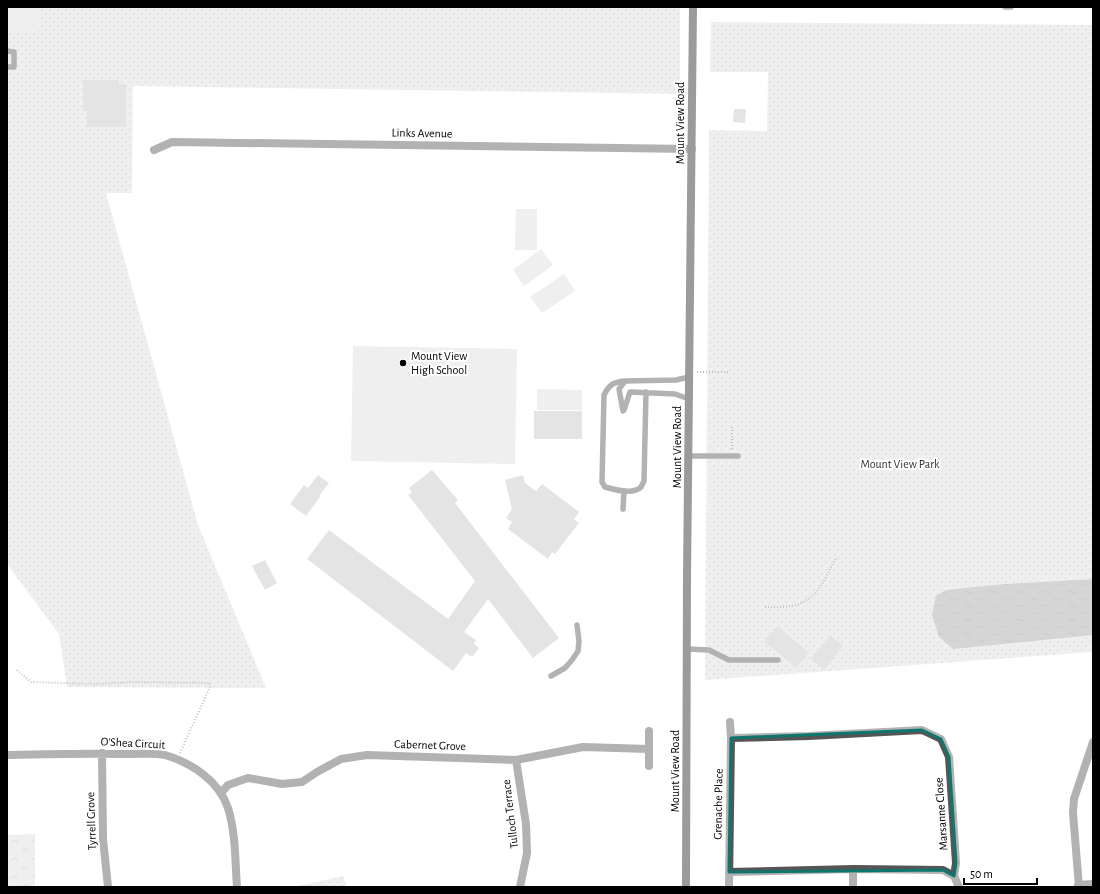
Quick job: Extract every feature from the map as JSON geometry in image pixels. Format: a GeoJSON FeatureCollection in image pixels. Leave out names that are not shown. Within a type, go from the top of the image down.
{"type":"FeatureCollection","features":[{"type":"Feature","properties":{"kind":"main road","name":"Mount View Road"},"geometry":{"type":"LineString","coordinates":[[686,887],[693,7]]}},
{"type":"Feature","properties":{"kind":"street","name":"Links Avenue"},"geometry":{"type":"LineString","coordinates":[[154,150],[172,142],[692,149]]}},
{"type":"Feature","properties":{"kind":"street","name":"Grenache Place"},"geometry":{"type":"LineString","coordinates":[[729,887],[730,722]]}},
{"type":"Feature","properties":{"kind":"street","name":"Marsanne Close"},"geometry":{"type":"LineString","coordinates":[[731,738],[809,736],[922,730],[941,740],[949,757],[956,864],[954,876]]}},
{"type":"Feature","properties":{"kind":"street"},"geometry":{"type":"LineString","coordinates":[[649,731],[649,766]]}},
{"type":"Feature","properties":{"kind":"street"},"geometry":{"type":"LineString","coordinates":[[1092,745],[1074,799],[1073,812],[1079,886],[1093,884]]}},
{"type":"Feature","properties":{"kind":"street","name":"Cabernet Grove"},"geometry":{"type":"LineString","coordinates":[[221,793],[228,786],[248,778],[282,784],[302,782],[341,759],[367,755],[516,760],[583,747],[648,749]]}},
{"type":"Feature","properties":{"kind":"street","name":"O'Shea Circuit"},"geometry":{"type":"LineString","coordinates":[[7,755],[102,753],[164,755],[187,763],[206,776],[221,793],[228,807],[234,833],[236,887]]}},
{"type":"Feature","properties":{"kind":"street","name":"Tyrrell Grove"},"geometry":{"type":"LineString","coordinates":[[102,753],[103,839],[108,887]]}},
{"type":"Feature","properties":{"kind":"street","name":"Tulloch Terrace"},"geometry":{"type":"LineString","coordinates":[[516,760],[526,824],[527,853],[520,887]]}},
{"type":"Feature","properties":{"kind":"street"},"geometry":{"type":"LineString","coordinates":[[852,887],[853,869]]}},
{"type":"Feature","properties":{"kind":"street"},"geometry":{"type":"LineString","coordinates":[[729,872],[853,869],[944,870],[954,876],[959,887]]}},
{"type":"Feature","properties":{"kind":"lane"},"geometry":{"type":"LineString","coordinates":[[1005,7],[1011,7]]}},
{"type":"Feature","properties":{"kind":"lane"},"geometry":{"type":"LineString","coordinates":[[7,51],[14,52],[14,67],[7,67]]}},
{"type":"Feature","properties":{"kind":"lane"},"geometry":{"type":"LineString","coordinates":[[646,392],[644,481],[641,487],[634,491],[617,491],[605,487],[602,482],[604,395],[608,386],[618,381],[676,380],[689,374]]}},
{"type":"Feature","properties":{"kind":"lane"},"geometry":{"type":"LineString","coordinates":[[625,381],[619,389],[623,411],[630,392],[675,394],[689,399]]}},
{"type":"Feature","properties":{"kind":"lane"},"geometry":{"type":"LineString","coordinates":[[689,456],[736,456]]}},
{"type":"Feature","properties":{"kind":"lane"},"geometry":{"type":"LineString","coordinates":[[623,509],[624,491]]}},
{"type":"Feature","properties":{"kind":"lane"},"geometry":{"type":"LineString","coordinates":[[551,676],[565,668],[578,651],[579,641],[577,625]]}},
{"type":"Feature","properties":{"kind":"lane"},"geometry":{"type":"LineString","coordinates":[[688,649],[709,650],[729,660],[778,660]]}},
{"type":"Feature","properties":{"kind":"path"},"geometry":{"type":"LineString","coordinates":[[689,374],[729,372]]}},
{"type":"Feature","properties":{"kind":"path"},"geometry":{"type":"LineString","coordinates":[[732,427],[736,456]]}},
{"type":"Feature","properties":{"kind":"path"},"geometry":{"type":"LineString","coordinates":[[765,607],[783,608],[794,606],[808,600],[818,590],[837,557]]}},
{"type":"Feature","properties":{"kind":"path"},"geometry":{"type":"LineString","coordinates":[[17,670],[31,682],[96,684],[132,682],[210,683],[210,687],[177,759]]}},
{"type":"Feature","properties":{"kind":"highlighted area"},"geometry":{"type":"Polygon","coordinates":[[[922,730],[941,739],[949,757],[956,863],[954,876],[943,870],[729,872],[731,738],[922,730]]]}},
{"type":"Feature","properties":{"kind":"green space"},"geometry":{"type":"Polygon","coordinates":[[[7,7],[680,7],[680,94],[133,86],[132,193],[106,193],[198,525],[266,688],[67,687],[59,634],[7,564],[7,7]]]}},
{"type":"Feature","properties":{"kind":"green space"},"geometry":{"type":"Polygon","coordinates":[[[7,7],[38,7],[38,30],[7,30],[7,7]]]}},
{"type":"Feature","properties":{"kind":"green space","name":"Mount View Park"},"geometry":{"type":"Polygon","coordinates":[[[711,22],[1093,25],[1093,652],[705,680],[709,130],[767,131],[768,72],[710,72],[711,22]]]}},
{"type":"Feature","properties":{"kind":"green space"},"geometry":{"type":"Polygon","coordinates":[[[516,209],[537,209],[537,250],[515,250],[516,209]]]}},
{"type":"Feature","properties":{"kind":"green space"},"geometry":{"type":"Polygon","coordinates":[[[541,249],[553,265],[524,286],[513,270],[541,249]]]}},
{"type":"Feature","properties":{"kind":"green space"},"geometry":{"type":"Polygon","coordinates":[[[564,274],[575,291],[542,313],[530,297],[564,274]]]}},
{"type":"Feature","properties":{"kind":"green space"},"geometry":{"type":"Polygon","coordinates":[[[353,346],[517,349],[515,464],[351,461],[353,346]]]}},
{"type":"Feature","properties":{"kind":"green space"},"geometry":{"type":"Polygon","coordinates":[[[537,389],[582,390],[582,410],[537,410],[537,389]]]}},
{"type":"Feature","properties":{"kind":"green space"},"geometry":{"type":"Polygon","coordinates":[[[35,834],[35,887],[7,887],[7,835],[35,834]]]}},
{"type":"Feature","properties":{"kind":"green space"},"geometry":{"type":"Polygon","coordinates":[[[343,876],[347,887],[293,887],[343,876]]]}},
{"type":"Feature","properties":{"kind":"water"},"geometry":{"type":"Polygon","coordinates":[[[1093,579],[1093,635],[953,649],[939,637],[932,615],[936,596],[946,590],[1005,584],[1093,579]]]}},
{"type":"Feature","properties":{"kind":"building"},"geometry":{"type":"Polygon","coordinates":[[[83,80],[119,80],[119,84],[126,84],[126,127],[87,127],[87,111],[83,111],[83,80]]]}},
{"type":"Feature","properties":{"kind":"building"},"geometry":{"type":"Polygon","coordinates":[[[734,109],[746,109],[745,123],[733,122],[734,109]]]}},
{"type":"Feature","properties":{"kind":"building"},"geometry":{"type":"Polygon","coordinates":[[[534,411],[582,411],[582,439],[534,439],[534,411]]]}},
{"type":"Feature","properties":{"kind":"building"},"geometry":{"type":"Polygon","coordinates":[[[432,470],[458,500],[455,503],[559,638],[533,658],[488,599],[464,632],[476,640],[474,644],[479,648],[472,657],[466,653],[453,671],[307,559],[329,530],[448,619],[475,581],[408,495],[412,492],[409,488],[432,470]]]}},
{"type":"Feature","properties":{"kind":"building"},"geometry":{"type":"Polygon","coordinates":[[[318,475],[329,483],[306,516],[290,504],[304,485],[308,488],[318,475]]]}},
{"type":"Feature","properties":{"kind":"building"},"geometry":{"type":"Polygon","coordinates":[[[523,475],[525,483],[536,491],[542,484],[579,512],[574,519],[579,523],[555,554],[552,552],[548,559],[508,529],[512,522],[506,518],[512,509],[505,480],[523,475]]]}},
{"type":"Feature","properties":{"kind":"building"},"geometry":{"type":"Polygon","coordinates":[[[265,560],[277,583],[265,590],[252,566],[265,560]]]}},
{"type":"Feature","properties":{"kind":"building"},"geometry":{"type":"Polygon","coordinates":[[[778,626],[809,653],[796,668],[764,641],[778,626]]]}},
{"type":"Feature","properties":{"kind":"building"},"geometry":{"type":"Polygon","coordinates":[[[830,635],[843,646],[824,670],[811,659],[830,635]]]}},
{"type":"Feature","properties":{"kind":"place","name":"Mount View High School"},"geometry":{"type":"Point","coordinates":[403,363]}}]}
